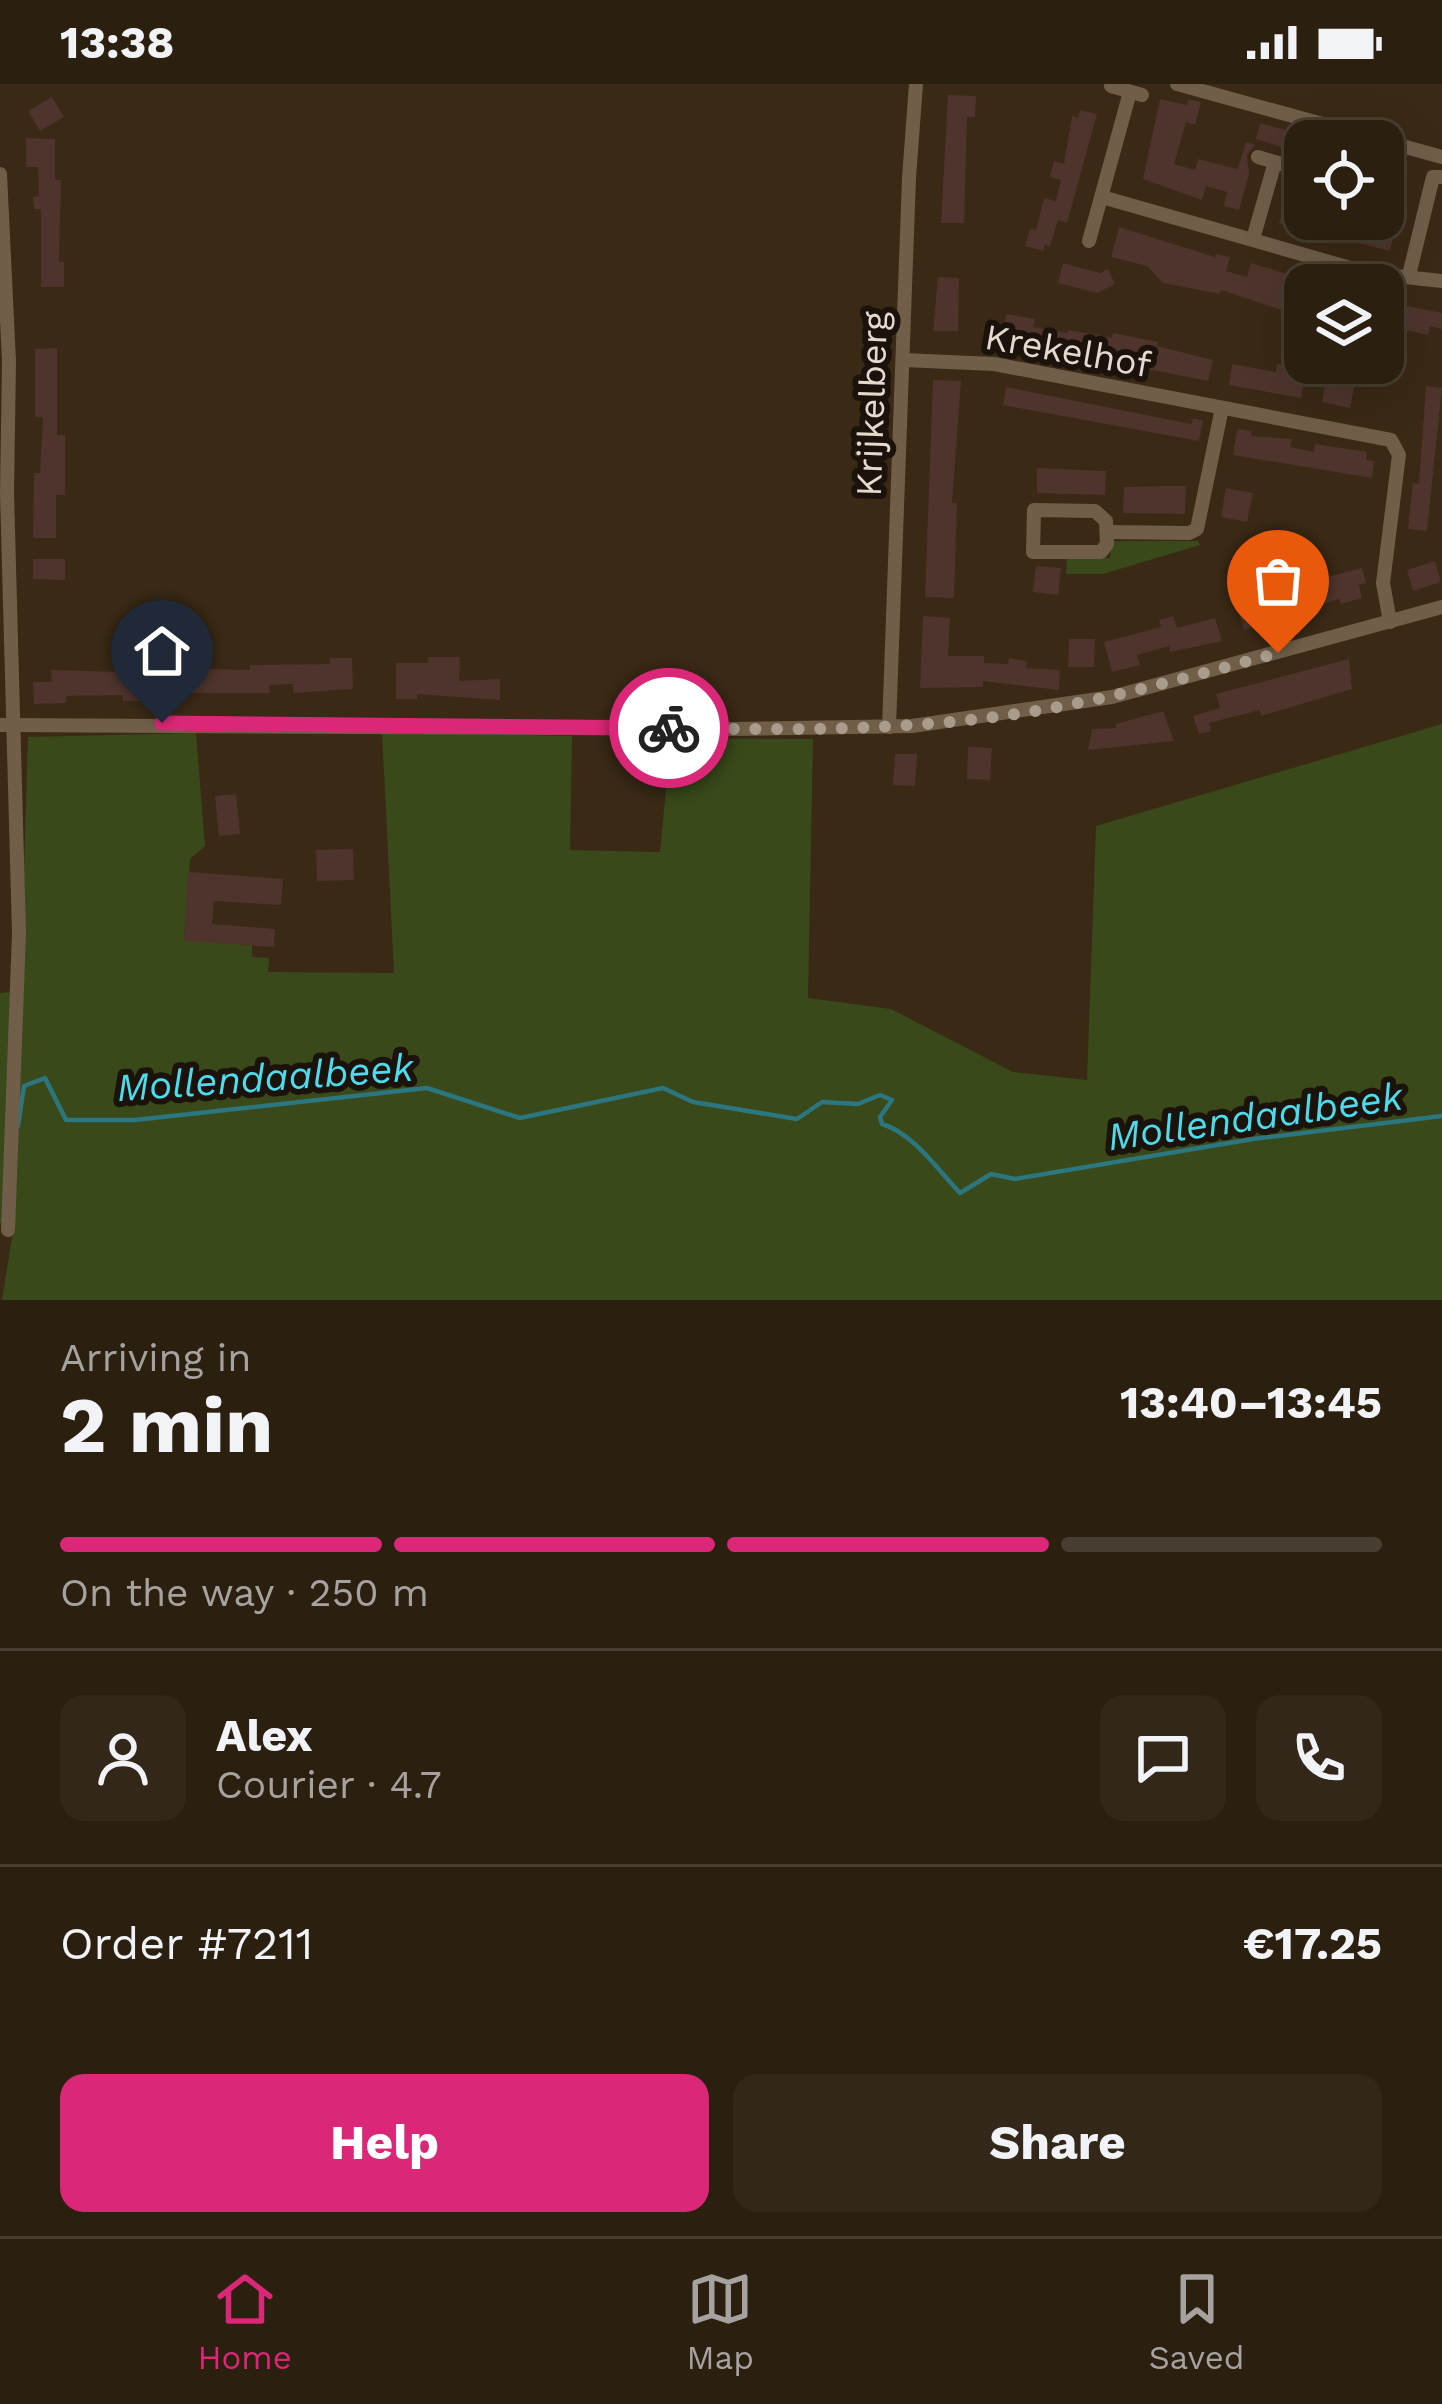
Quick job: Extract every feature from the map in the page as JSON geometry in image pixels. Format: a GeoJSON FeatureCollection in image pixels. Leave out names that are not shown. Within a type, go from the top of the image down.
{"type":"FeatureCollection","features":[{"type":"Feature","properties":{"kind":"street","name":"Krijkelberg"},"geometry":{"type":"LineString","coordinates":[[889,727],[908,178],[916,84]]}},
{"type":"Feature","properties":{"kind":"street"},"geometry":{"type":"LineString","coordinates":[[1177,84],[1442,157]]}},
{"type":"Feature","properties":{"kind":"street"},"geometry":{"type":"LineString","coordinates":[[1088,241],[1136,94],[1111,86]]}},
{"type":"Feature","properties":{"kind":"street"},"geometry":{"type":"LineString","coordinates":[[1253,239],[1282,164],[1258,157]]}},
{"type":"Feature","properties":{"kind":"street"},"geometry":{"type":"LineString","coordinates":[[0,174],[9,361],[6,724],[19,932],[8,1230]]}},
{"type":"Feature","properties":{"kind":"street"},"geometry":{"type":"LineString","coordinates":[[1409,275],[1433,177],[1442,177]]}},
{"type":"Feature","properties":{"kind":"street"},"geometry":{"type":"LineString","coordinates":[[1102,197],[1368,273],[1442,281]]}},
{"type":"Feature","properties":{"kind":"street","name":"Krekelhof"},"geometry":{"type":"LineString","coordinates":[[904,360],[994,364],[1394,443],[1399,454],[1383,584],[1390,622]]}},
{"type":"Feature","properties":{"kind":"street"},"geometry":{"type":"LineString","coordinates":[[1108,532],[1189,533],[1196,529],[1222,408]]}},
{"type":"Feature","properties":{"kind":"street"},"geometry":{"type":"LineString","coordinates":[[1034,510],[1095,511],[1106,521],[1108,532],[1101,552],[1033,552],[1034,510]]}},
{"type":"Feature","properties":{"kind":"street"},"geometry":{"type":"LineString","coordinates":[[6,724],[889,727],[1011,715],[1112,697],[1442,607]]}},
{"type":"Feature","properties":{"kind":"green space"},"geometry":{"type":"Polygon","coordinates":[[[1111,541],[1198,541],[1200,545],[1103,574],[1066,574],[1067,557],[1110,558],[1111,541]]]}},
{"type":"Feature","properties":{"kind":"green space"},"geometry":{"type":"Polygon","coordinates":[[[1442,724],[1442,1300],[2,1300],[13,1231],[28,737],[196,733],[205,846],[190,859],[184,940],[252,945],[252,957],[269,958],[268,972],[394,973],[382,732],[572,736],[570,850],[660,852],[671,738],[813,739],[808,998],[891,1009],[1013,1072],[1087,1080],[1096,826],[1442,724]]]}},
{"type":"Feature","properties":{"kind":"green space"},"geometry":{"type":"Polygon","coordinates":[[[12,992],[5,1222],[0,1223],[0,993],[12,992]]]}},
{"type":"Feature","properties":{"kind":"building"},"geometry":{"type":"Polygon","coordinates":[[[948,95],[976,96],[975,117],[967,117],[964,223],[941,223],[948,95]]]}},
{"type":"Feature","properties":{"kind":"building"},"geometry":{"type":"Polygon","coordinates":[[[52,97],[64,117],[40,131],[28,111],[52,97]]]}},
{"type":"Feature","properties":{"kind":"building"},"geometry":{"type":"Polygon","coordinates":[[[1160,99],[1187,105],[1188,99],[1201,102],[1195,125],[1186,122],[1174,164],[1195,170],[1198,159],[1238,169],[1246,142],[1255,145],[1247,155],[1249,174],[1239,210],[1224,206],[1227,192],[1206,186],[1202,200],[1143,179],[1160,99]]]}},
{"type":"Feature","properties":{"kind":"building"},"geometry":{"type":"Polygon","coordinates":[[[1080,110],[1097,114],[1067,223],[1058,220],[1050,246],[1045,245],[1043,251],[1025,246],[1030,229],[1036,230],[1044,198],[1056,201],[1061,180],[1050,177],[1054,161],[1064,164],[1072,116],[1078,118],[1080,110]]]}},
{"type":"Feature","properties":{"kind":"building"},"geometry":{"type":"Polygon","coordinates":[[[1260,123],[1284,130],[1284,148],[1256,139],[1260,123]]]}},
{"type":"Feature","properties":{"kind":"building"},"geometry":{"type":"Polygon","coordinates":[[[26,138],[55,139],[64,287],[41,287],[41,209],[34,209],[33,197],[39,196],[38,167],[26,167],[26,138]]]}},
{"type":"Feature","properties":{"kind":"building"},"geometry":{"type":"Polygon","coordinates":[[[1119,227],[1215,257],[1230,257],[1226,271],[1247,277],[1251,263],[1284,273],[1284,311],[1221,290],[1220,294],[1163,283],[1147,266],[1111,257],[1119,227]]]}},
{"type":"Feature","properties":{"kind":"building"},"geometry":{"type":"Polygon","coordinates":[[[1346,240],[1393,240],[1390,251],[1346,240]]]}},
{"type":"Feature","properties":{"kind":"building"},"geometry":{"type":"Polygon","coordinates":[[[1063,263],[1100,273],[1108,269],[1115,284],[1097,293],[1058,283],[1063,263]]]}},
{"type":"Feature","properties":{"kind":"building"},"geometry":{"type":"Polygon","coordinates":[[[938,277],[959,278],[958,331],[933,331],[938,277]]]}},
{"type":"Feature","properties":{"kind":"building"},"geometry":{"type":"Polygon","coordinates":[[[1404,305],[1442,313],[1442,329],[1430,326],[1428,335],[1405,330],[1404,305]]]}},
{"type":"Feature","properties":{"kind":"building"},"geometry":{"type":"Polygon","coordinates":[[[1006,314],[1035,319],[1033,327],[1112,338],[1113,333],[1213,360],[1208,381],[1002,340],[1006,314]]]}},
{"type":"Feature","properties":{"kind":"building"},"geometry":{"type":"Polygon","coordinates":[[[57,348],[57,435],[65,435],[65,495],[56,495],[56,538],[33,538],[34,473],[40,473],[43,417],[35,417],[35,349],[57,348]]]}},
{"type":"Feature","properties":{"kind":"building"},"geometry":{"type":"Polygon","coordinates":[[[1232,364],[1276,372],[1277,364],[1284,365],[1284,384],[1303,384],[1301,398],[1229,385],[1232,364]]]}},
{"type":"Feature","properties":{"kind":"building"},"geometry":{"type":"Polygon","coordinates":[[[933,380],[961,381],[952,503],[957,503],[954,598],[925,597],[933,380]]]}},
{"type":"Feature","properties":{"kind":"building"},"geometry":{"type":"Polygon","coordinates":[[[1326,384],[1355,384],[1350,408],[1322,402],[1326,384]]]}},
{"type":"Feature","properties":{"kind":"building"},"geometry":{"type":"Polygon","coordinates":[[[1426,386],[1442,388],[1427,531],[1408,529],[1413,483],[1419,484],[1426,386]]]}},
{"type":"Feature","properties":{"kind":"building"},"geometry":{"type":"Polygon","coordinates":[[[1006,387],[1191,424],[1193,418],[1203,421],[1199,441],[1003,405],[1006,387]]]}},
{"type":"Feature","properties":{"kind":"building"},"geometry":{"type":"Polygon","coordinates":[[[1237,429],[1252,431],[1251,436],[1292,439],[1290,447],[1314,452],[1315,444],[1367,452],[1366,460],[1374,461],[1372,478],[1233,455],[1237,429]]]}},
{"type":"Feature","properties":{"kind":"building"},"geometry":{"type":"Polygon","coordinates":[[[1037,468],[1106,471],[1105,495],[1037,493],[1037,468]]]}},
{"type":"Feature","properties":{"kind":"building"},"geometry":{"type":"Polygon","coordinates":[[[1186,486],[1185,514],[1123,513],[1124,487],[1186,486]]]}},
{"type":"Feature","properties":{"kind":"building"},"geometry":{"type":"Polygon","coordinates":[[[1226,488],[1253,493],[1247,522],[1221,517],[1226,488]]]}},
{"type":"Feature","properties":{"kind":"building"},"geometry":{"type":"Polygon","coordinates":[[[33,559],[65,559],[65,580],[33,579],[33,559]]]}},
{"type":"Feature","properties":{"kind":"building"},"geometry":{"type":"Polygon","coordinates":[[[1435,561],[1441,582],[1413,591],[1407,570],[1435,561]]]}},
{"type":"Feature","properties":{"kind":"building"},"geometry":{"type":"Polygon","coordinates":[[[1036,566],[1061,568],[1058,595],[1033,592],[1036,566]]]}},
{"type":"Feature","properties":{"kind":"building"},"geometry":{"type":"Polygon","coordinates":[[[1362,568],[1366,583],[1359,585],[1362,598],[1341,604],[1339,599],[1244,630],[1237,605],[1284,593],[1282,588],[1301,583],[1299,578],[1314,574],[1315,580],[1362,568]]]}},
{"type":"Feature","properties":{"kind":"building"},"geometry":{"type":"Polygon","coordinates":[[[923,616],[950,618],[948,656],[984,656],[984,663],[1008,664],[1009,658],[1027,661],[1026,668],[1060,670],[1059,690],[983,681],[983,687],[920,688],[923,616]]]}},
{"type":"Feature","properties":{"kind":"building"},"geometry":{"type":"Polygon","coordinates":[[[1173,616],[1177,628],[1215,618],[1222,641],[1170,652],[1169,646],[1137,655],[1140,665],[1112,672],[1104,642],[1161,627],[1159,620],[1173,616]]]}},
{"type":"Feature","properties":{"kind":"building"},"geometry":{"type":"Polygon","coordinates":[[[1069,639],[1095,639],[1094,667],[1068,667],[1069,639]]]}},
{"type":"Feature","properties":{"kind":"building"},"geometry":{"type":"Polygon","coordinates":[[[428,657],[460,657],[459,681],[500,679],[500,700],[417,694],[417,699],[396,699],[396,663],[428,663],[428,657]]]}},
{"type":"Feature","properties":{"kind":"building"},"geometry":{"type":"Polygon","coordinates":[[[330,658],[352,658],[353,689],[293,693],[293,684],[269,685],[270,693],[172,693],[171,668],[250,670],[250,665],[330,664],[330,658]]]}},
{"type":"Feature","properties":{"kind":"building"},"geometry":{"type":"Polygon","coordinates":[[[1349,659],[1352,689],[1261,716],[1260,710],[1209,723],[1211,731],[1199,734],[1193,716],[1220,708],[1216,694],[1349,659]]]}},
{"type":"Feature","properties":{"kind":"building"},"geometry":{"type":"Polygon","coordinates":[[[122,666],[149,666],[150,682],[142,682],[142,701],[123,701],[123,695],[66,696],[66,703],[34,704],[33,682],[52,682],[51,670],[122,672],[122,666]]]}},
{"type":"Feature","properties":{"kind":"building"},"geometry":{"type":"Polygon","coordinates":[[[1163,711],[1174,741],[1088,750],[1092,729],[1116,728],[1116,724],[1163,711]]]}},
{"type":"Feature","properties":{"kind":"building"},"geometry":{"type":"Polygon","coordinates":[[[968,747],[992,748],[990,780],[967,779],[968,747]]]}},
{"type":"Feature","properties":{"kind":"building"},"geometry":{"type":"Polygon","coordinates":[[[895,754],[917,754],[915,786],[893,785],[895,754]]]}},
{"type":"Feature","properties":{"kind":"building"},"geometry":{"type":"Polygon","coordinates":[[[236,794],[240,834],[219,836],[215,796],[236,794]]]}},
{"type":"Feature","properties":{"kind":"building"},"geometry":{"type":"Polygon","coordinates":[[[353,849],[354,880],[317,881],[316,850],[353,849]]]}},
{"type":"Feature","properties":{"kind":"building"},"geometry":{"type":"Polygon","coordinates":[[[188,872],[283,879],[281,905],[214,901],[212,924],[275,929],[274,947],[184,941],[188,872]]]}},
{"type":"Feature","properties":{"kind":"waterway","name":"Mollendaalbeek"},"geometry":{"type":"LineString","coordinates":[[18,1126],[24,1086],[45,1078],[66,1120],[135,1120],[427,1088],[520,1118],[663,1088],[693,1102],[797,1119],[822,1102],[858,1104],[880,1095],[892,1100],[880,1117],[882,1124],[915,1144],[960,1193],[991,1174],[1015,1179],[1253,1139],[1442,1116]]}},
{"type":"Feature","properties":{"kind":"way so far"},"geometry":{"type":"LineString","coordinates":[[669,728],[889,727],[1011,715],[1112,697],[1278,653]]}},
{"type":"Feature","properties":{"kind":"route"},"geometry":{"type":"LineString","coordinates":[[162,723],[669,728]]}}]}
